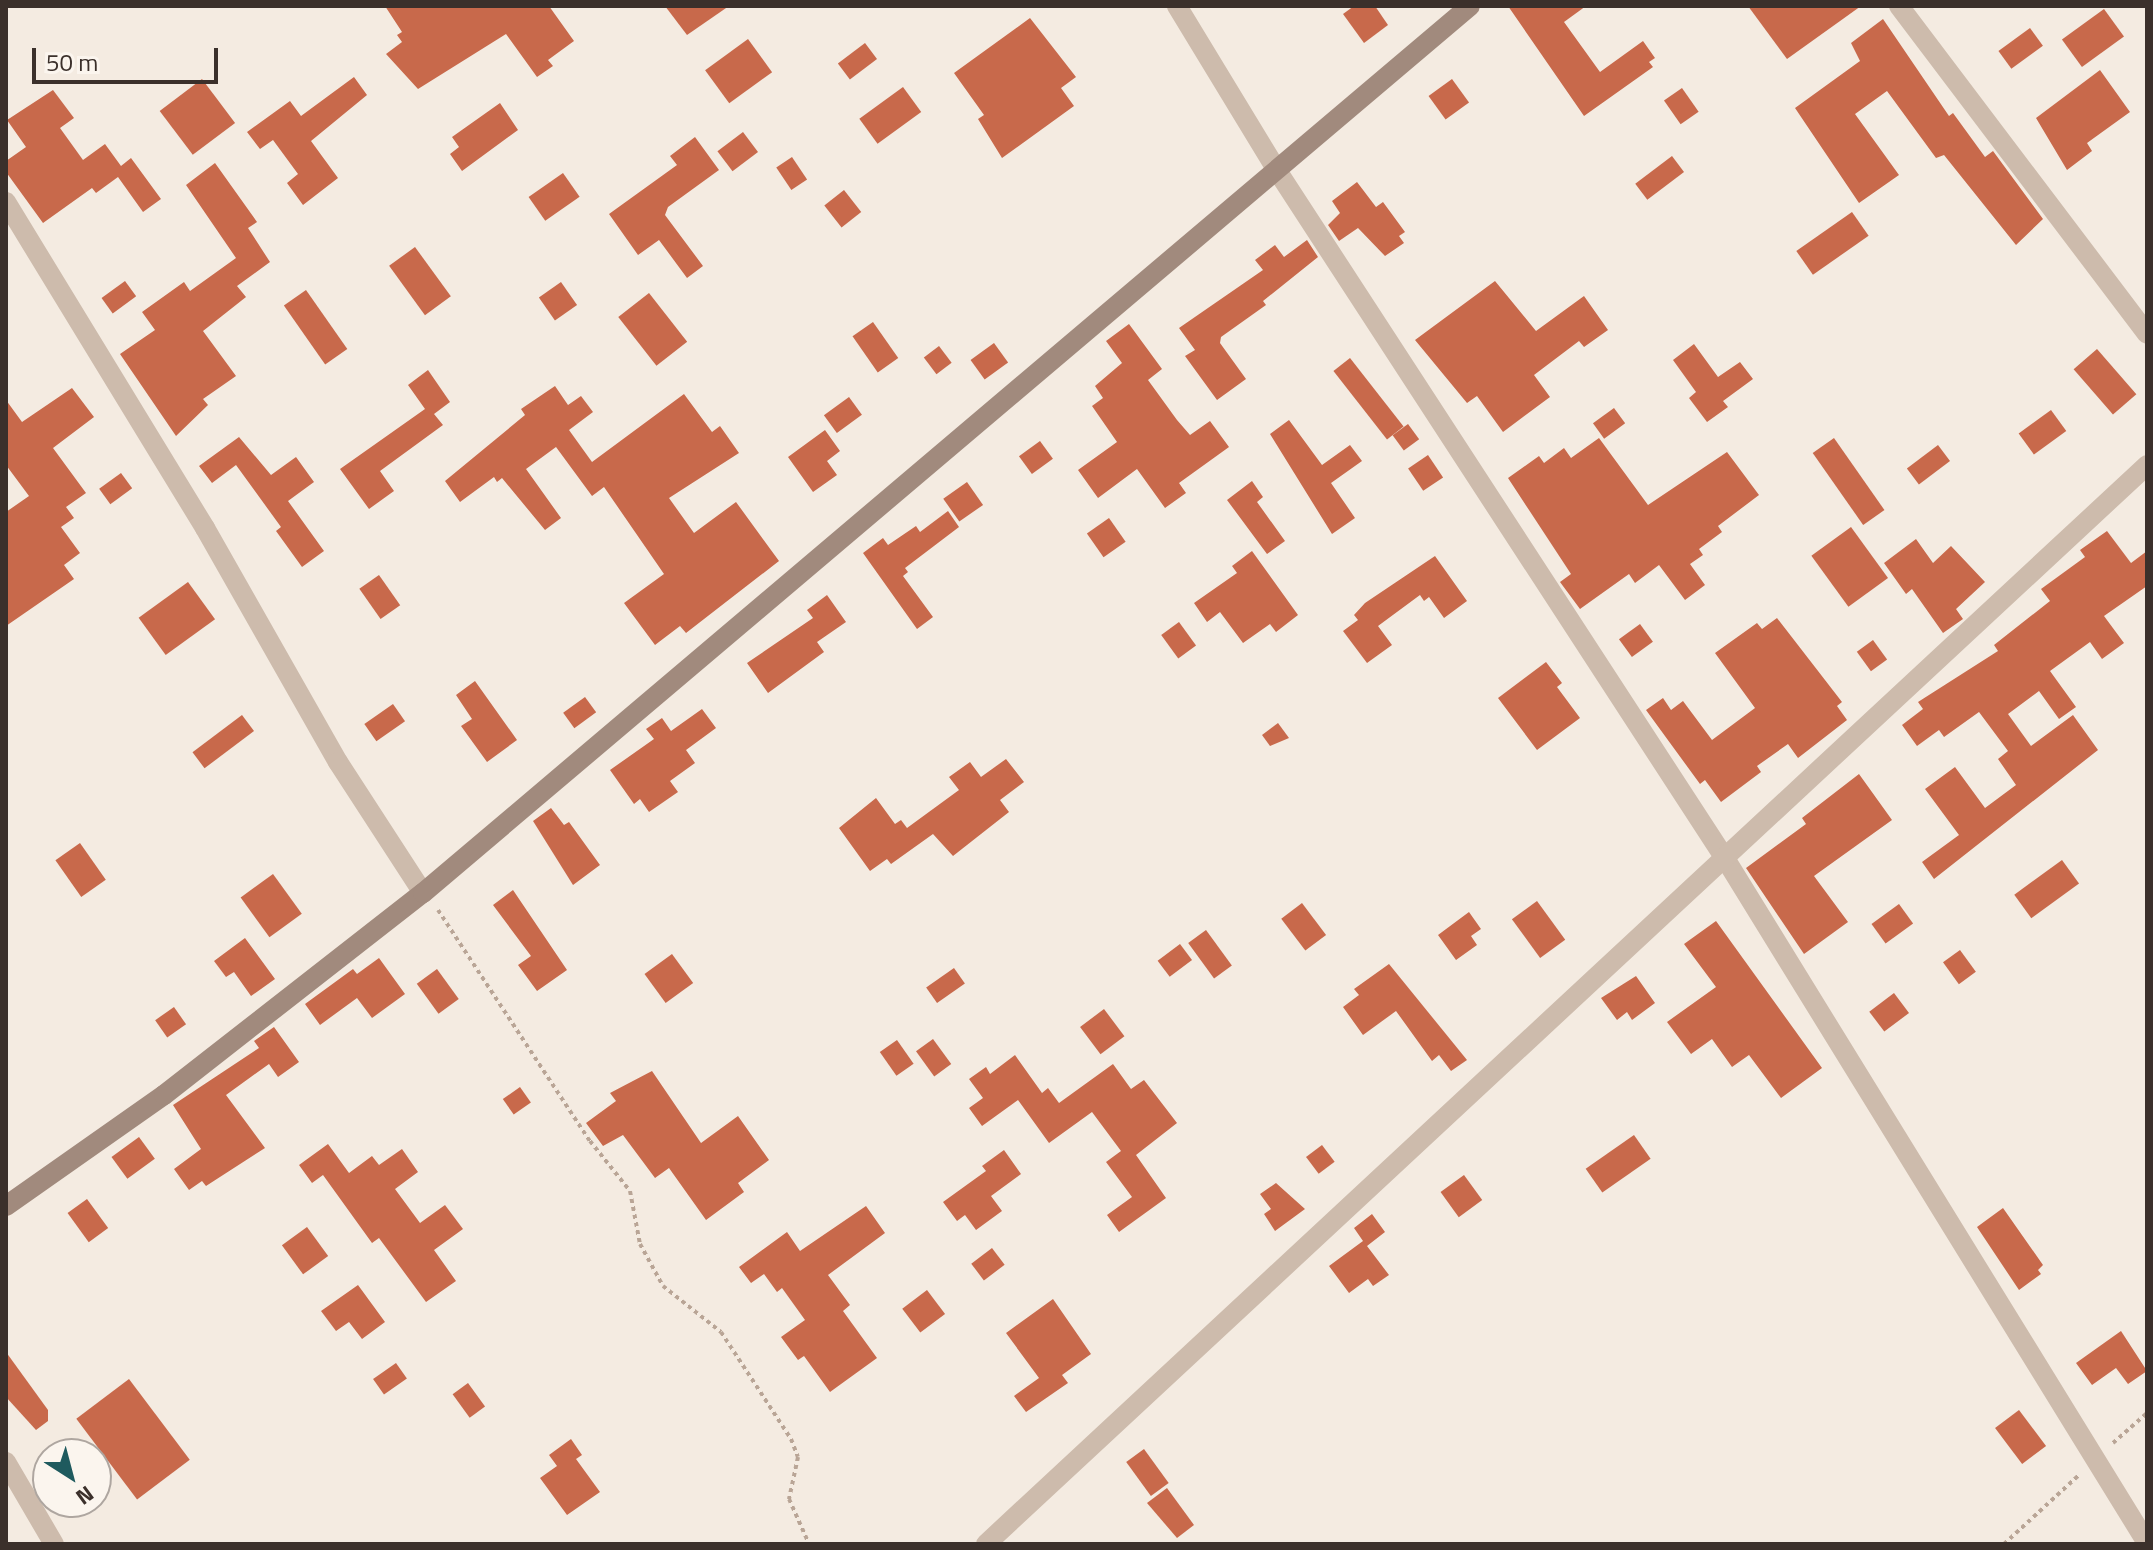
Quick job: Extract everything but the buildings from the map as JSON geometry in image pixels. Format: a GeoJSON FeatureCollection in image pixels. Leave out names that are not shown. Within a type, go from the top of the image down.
{"type":"FeatureCollection","features":[{"type":"Feature","properties":{"kind":"street"},"geometry":{"type":"LineString","coordinates":[[1177,6],[1278,172],[1726,860],[2147,1543]]}},
{"type":"Feature","properties":{"kind":"street"},"geometry":{"type":"LineString","coordinates":[[6,1206],[164,1095],[423,893],[1278,172],[1470,6]]}},
{"type":"Feature","properties":{"kind":"street"},"geometry":{"type":"LineString","coordinates":[[1899,6],[2147,334]]}},
{"type":"Feature","properties":{"kind":"street"},"geometry":{"type":"LineString","coordinates":[[6,202],[205,528],[338,762],[423,893]]}},
{"type":"Feature","properties":{"kind":"street"},"geometry":{"type":"LineString","coordinates":[[986,1544],[1630,941],[1726,860],[2147,465]]}},
{"type":"Feature","properties":{"kind":"street"},"geometry":{"type":"LineString","coordinates":[[6,1462],[54,1544]]}},
{"type":"Feature","properties":{"kind":"path"},"geometry":{"type":"LineString","coordinates":[[423,893],[590,1141],[630,1191],[640,1244],[663,1286],[721,1332],[791,1439],[798,1457],[789,1499],[809,1544]]}},
{"type":"Feature","properties":{"kind":"path"},"geometry":{"type":"LineString","coordinates":[[2004,1544],[2147,1413]]}}]}
